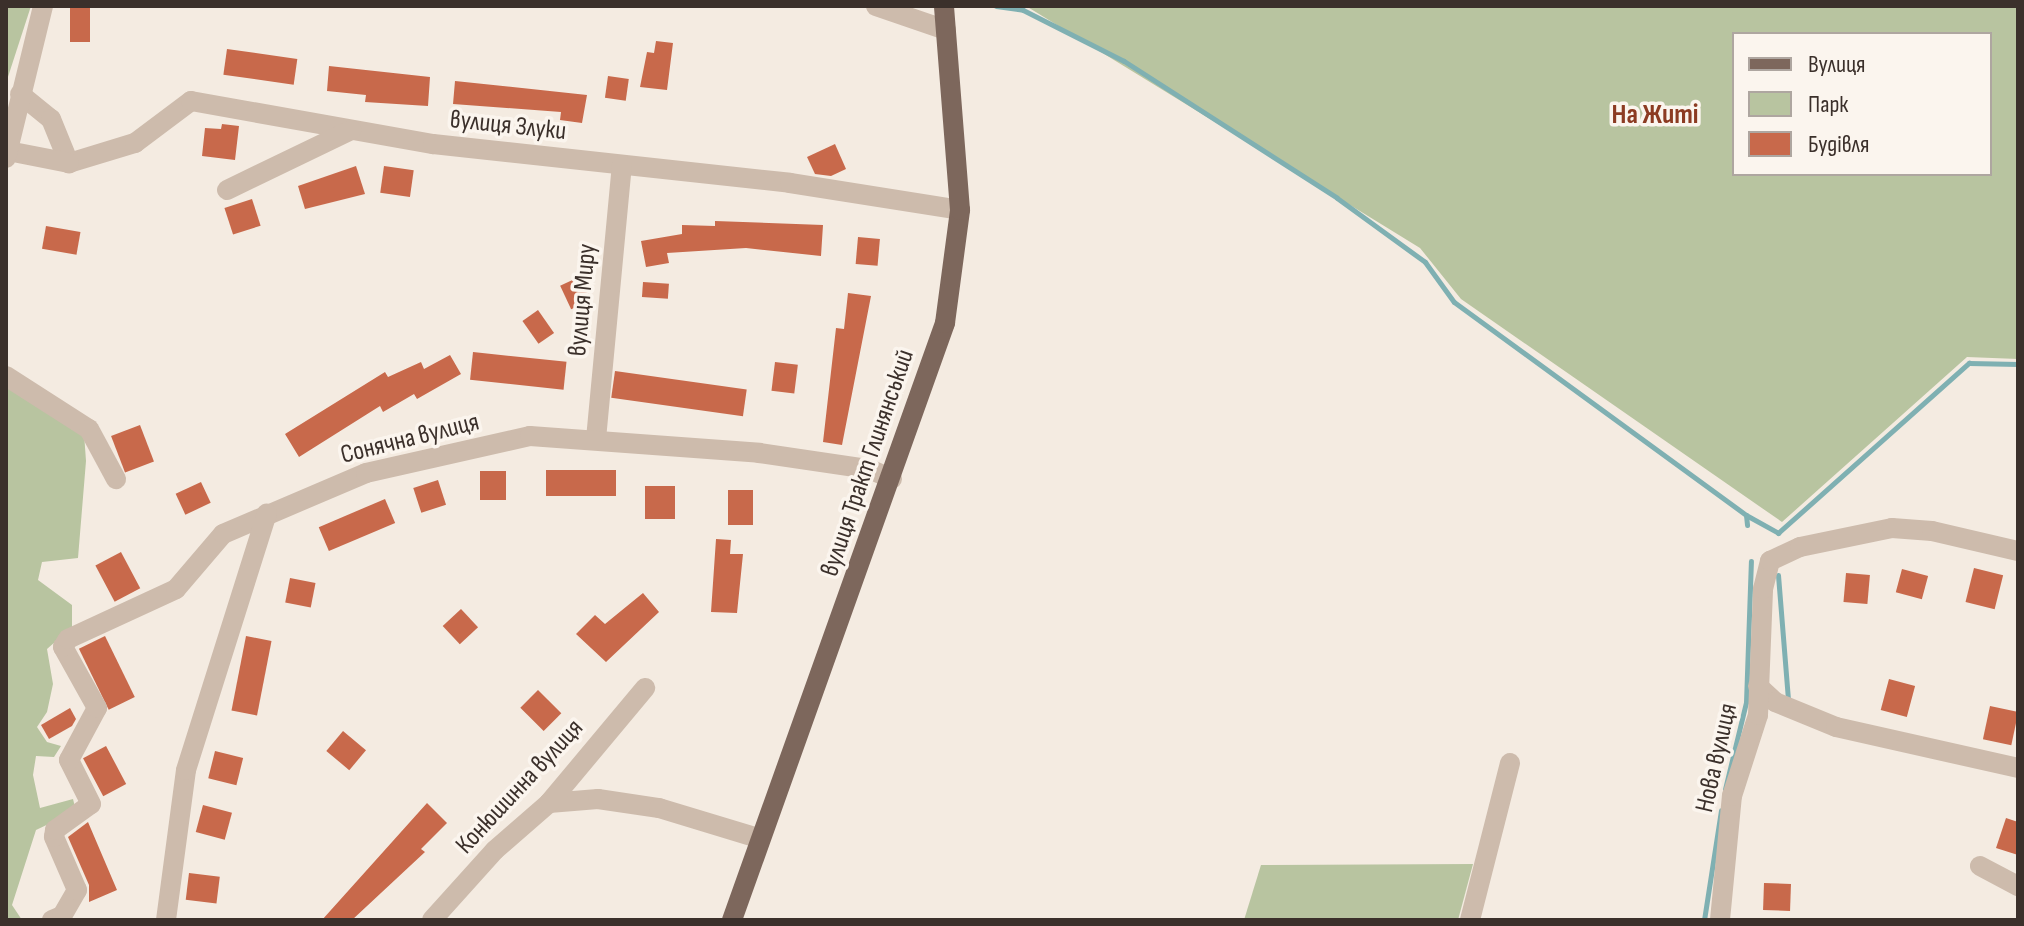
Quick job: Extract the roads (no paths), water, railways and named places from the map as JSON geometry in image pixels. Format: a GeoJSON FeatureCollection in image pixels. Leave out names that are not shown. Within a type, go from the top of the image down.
{"type":"FeatureCollection","features":[{"type":"Feature","properties":{"kind":"main road","name":"вулиця Тракт Глинянський"},"geometry":{"type":"LineString","coordinates":[[732,920],[758,838],[892,479],[945,323],[960,210],[944,6]]}},
{"type":"Feature","properties":{"kind":"street"},"geometry":{"type":"LineString","coordinates":[[7,155],[43,6]]}},
{"type":"Feature","properties":{"kind":"street"},"geometry":{"type":"LineString","coordinates":[[876,6],[946,30]]}},
{"type":"Feature","properties":{"kind":"street"},"geometry":{"type":"LineString","coordinates":[[20,94],[51,119],[69,163]]}},
{"type":"Feature","properties":{"kind":"street","name":"вулиця Злуки"},"geometry":{"type":"LineString","coordinates":[[7,155],[69,163],[135,143],[191,101],[351,130],[960,210]]}},
{"type":"Feature","properties":{"kind":"street"},"geometry":{"type":"LineString","coordinates":[[227,190],[351,130]]}},
{"type":"Feature","properties":{"kind":"street","name":"вулиця Миру"},"geometry":{"type":"LineString","coordinates":[[596,439],[622,165]]}},
{"type":"Feature","properties":{"kind":"street"},"geometry":{"type":"LineString","coordinates":[[6,376],[89,429],[116,479]]}},
{"type":"Feature","properties":{"kind":"street","name":"Сонячна вулиця"},"geometry":{"type":"LineString","coordinates":[[52,920],[62,916],[77,890],[54,837],[55,830],[91,804],[69,760],[97,708],[63,647],[68,639],[176,589],[223,534],[366,473],[530,436],[759,453],[869,469],[892,479]]}},
{"type":"Feature","properties":{"kind":"street"},"geometry":{"type":"LineString","coordinates":[[166,920],[186,770],[267,513]]}},
{"type":"Feature","properties":{"kind":"street","name":"Нова вулиця"},"geometry":{"type":"LineString","coordinates":[[1720,920],[1730,809],[1758,715],[1763,589],[1770,561],[1800,547],[1892,528],[1932,531],[2018,551]]}},
{"type":"Feature","properties":{"kind":"street"},"geometry":{"type":"LineString","coordinates":[[1758,686],[1775,702],[1836,727],[2018,768]]}},
{"type":"Feature","properties":{"kind":"street","name":"Конюшинна вулиця"},"geometry":{"type":"LineString","coordinates":[[432,920],[495,850],[549,803],[645,688]]}},
{"type":"Feature","properties":{"kind":"street"},"geometry":{"type":"LineString","coordinates":[[1470,920],[1510,763]]}},
{"type":"Feature","properties":{"kind":"street"},"geometry":{"type":"LineString","coordinates":[[549,803],[598,799],[659,808],[758,838]]}},
{"type":"Feature","properties":{"kind":"street"},"geometry":{"type":"LineString","coordinates":[[1980,866],[2018,886]]}},
{"type":"Feature","properties":{"kind":"waterway"},"geometry":{"type":"LineString","coordinates":[[996,6],[1023,10],[1124,61],[1337,198],[1425,262],[1454,302],[1746,515],[1747,525]]}},
{"type":"Feature","properties":{"kind":"waterway"},"geometry":{"type":"LineString","coordinates":[[1746,515],[1778,533],[1969,363],[2018,364]]}},
{"type":"Feature","properties":{"kind":"waterway"},"geometry":{"type":"LineString","coordinates":[[1725,789],[1746,702],[1751,561]]}},
{"type":"Feature","properties":{"kind":"waterway"},"geometry":{"type":"LineString","coordinates":[[1778,575],[1788,699]]}},
{"type":"Feature","properties":{"kind":"waterway"},"geometry":{"type":"LineString","coordinates":[[1704,920],[1721,810]]}},
{"type":"Feature","properties":{"kind":"district","name":"На Житі"},"geometry":{"type":"Point","coordinates":[1655,115]}}]}
